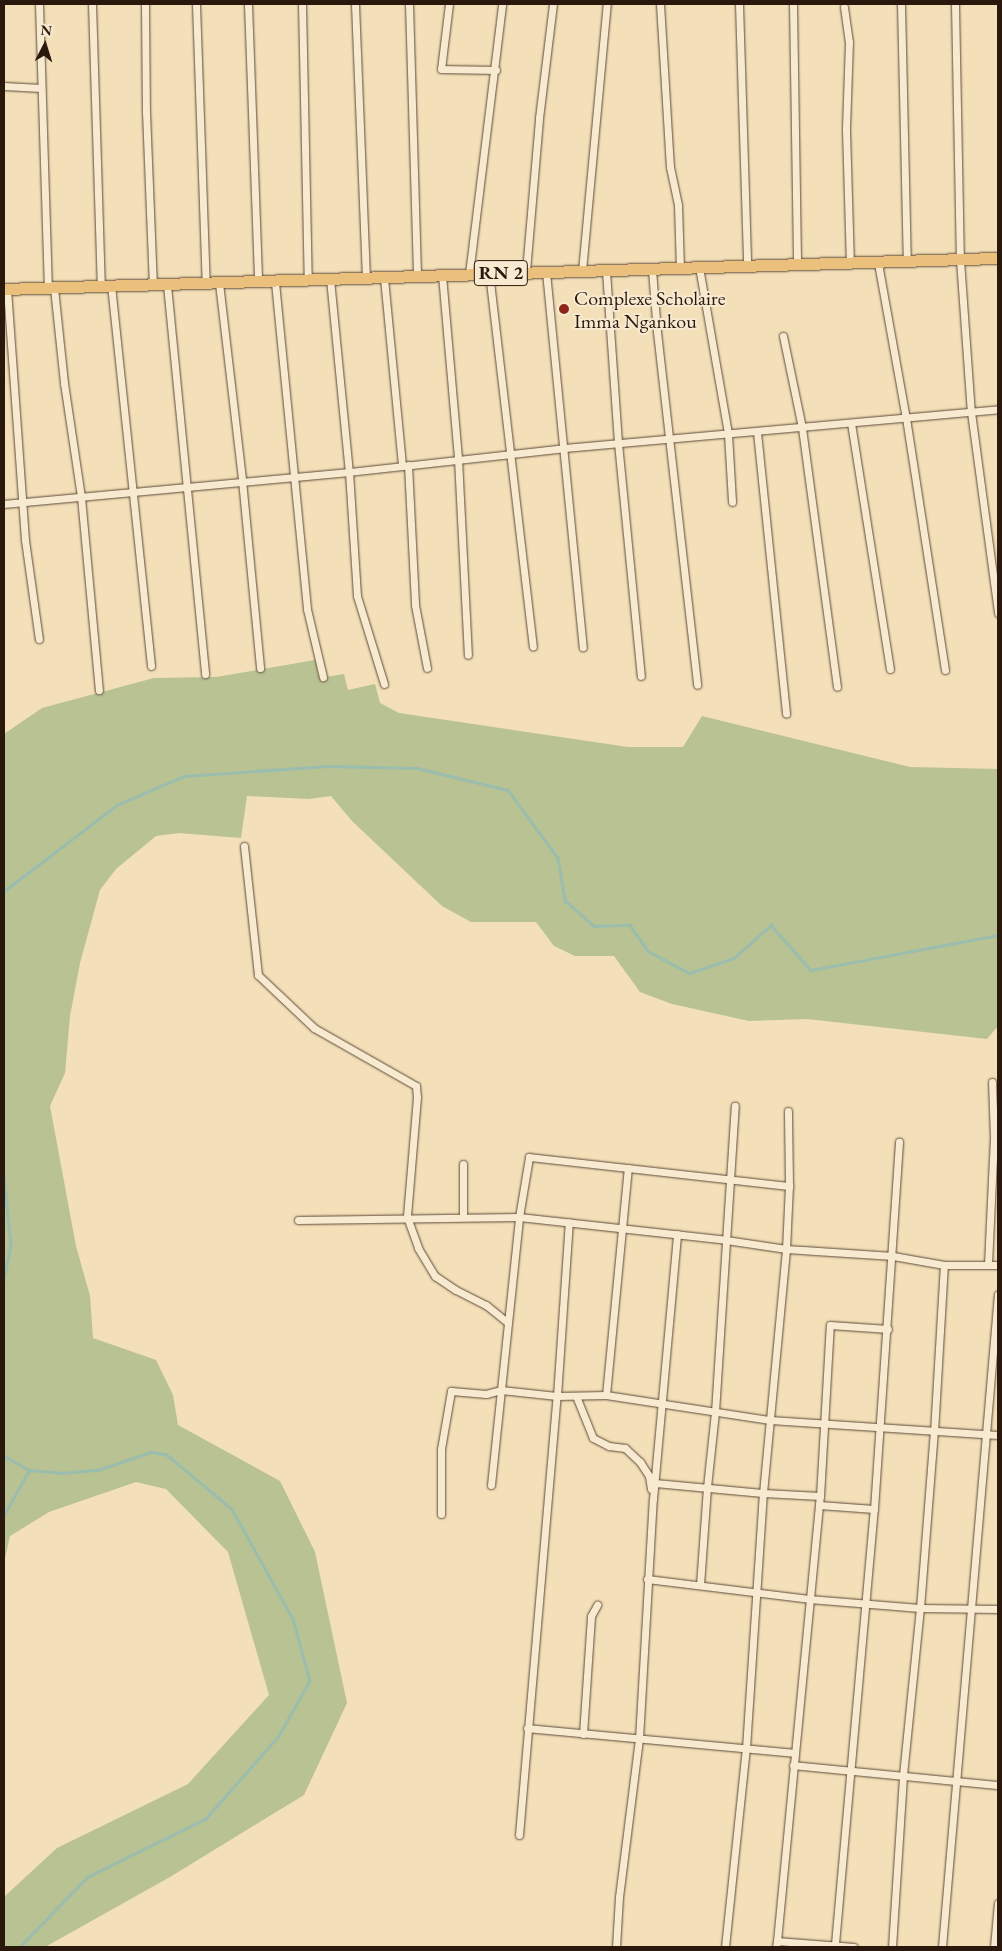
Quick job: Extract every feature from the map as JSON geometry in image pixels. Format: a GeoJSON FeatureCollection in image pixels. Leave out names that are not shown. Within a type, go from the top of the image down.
{"type":"FeatureCollection","features":[{"type":"Feature","properties":{"kind":"highway","name":"RN 2"},"geometry":{"type":"LineString","coordinates":[[6,289],[308,281],[526,271],[652,270],[747,265],[878,263],[998,258]]}},
{"type":"Feature","properties":{"kind":"street"},"geometry":{"type":"LineString","coordinates":[[38,4],[51,288],[81,497],[99,690]]}},
{"type":"Feature","properties":{"kind":"street"},"geometry":{"type":"LineString","coordinates":[[92,4],[106,286],[151,666]]}},
{"type":"Feature","properties":{"kind":"street"},"geometry":{"type":"LineString","coordinates":[[146,4],[146,112],[153,284]]}},
{"type":"Feature","properties":{"kind":"street"},"geometry":{"type":"LineString","coordinates":[[196,4],[206,284]]}},
{"type":"Feature","properties":{"kind":"street"},"geometry":{"type":"LineString","coordinates":[[248,4],[258,282]]}},
{"type":"Feature","properties":{"kind":"street"},"geometry":{"type":"LineString","coordinates":[[302,4],[308,281]]}},
{"type":"Feature","properties":{"kind":"street"},"geometry":{"type":"LineString","coordinates":[[355,4],[366,278]]}},
{"type":"Feature","properties":{"kind":"street"},"geometry":{"type":"LineString","coordinates":[[409,4],[418,276]]}},
{"type":"Feature","properties":{"kind":"street"},"geometry":{"type":"LineString","coordinates":[[449,4],[441,69],[496,70]]}},
{"type":"Feature","properties":{"kind":"street"},"geometry":{"type":"LineString","coordinates":[[469,274],[496,70],[502,4]]}},
{"type":"Feature","properties":{"kind":"street"},"geometry":{"type":"LineString","coordinates":[[526,271],[539,118],[553,4]]}},
{"type":"Feature","properties":{"kind":"street"},"geometry":{"type":"LineString","coordinates":[[582,271],[608,4]]}},
{"type":"Feature","properties":{"kind":"street"},"geometry":{"type":"LineString","coordinates":[[660,4],[670,167],[678,204],[680,268]]}},
{"type":"Feature","properties":{"kind":"street"},"geometry":{"type":"LineString","coordinates":[[739,4],[747,265]]}},
{"type":"Feature","properties":{"kind":"street"},"geometry":{"type":"LineString","coordinates":[[793,4],[797,264]]}},
{"type":"Feature","properties":{"kind":"street"},"geometry":{"type":"LineString","coordinates":[[901,4],[907,261]]}},
{"type":"Feature","properties":{"kind":"street"},"geometry":{"type":"LineString","coordinates":[[955,4],[960,260],[971,412],[998,613]]}},
{"type":"Feature","properties":{"kind":"street"},"geometry":{"type":"LineString","coordinates":[[844,7],[849,42],[846,130],[850,262]]}},
{"type":"Feature","properties":{"kind":"street"},"geometry":{"type":"LineString","coordinates":[[4,86],[41,88]]}},
{"type":"Feature","properties":{"kind":"street"},"geometry":{"type":"LineString","coordinates":[[878,263],[906,418],[945,670]]}},
{"type":"Feature","properties":{"kind":"street"},"geometry":{"type":"LineString","coordinates":[[699,267],[728,434],[732,502]]}},
{"type":"Feature","properties":{"kind":"street"},"geometry":{"type":"LineString","coordinates":[[652,270],[656,332],[697,685]]}},
{"type":"Feature","properties":{"kind":"street"},"geometry":{"type":"LineString","coordinates":[[606,271],[618,443],[640,676]]}},
{"type":"Feature","properties":{"kind":"street"},"geometry":{"type":"LineString","coordinates":[[546,272],[584,647]]}},
{"type":"Feature","properties":{"kind":"street"},"geometry":{"type":"LineString","coordinates":[[489,273],[533,646]]}},
{"type":"Feature","properties":{"kind":"street"},"geometry":{"type":"LineString","coordinates":[[442,275],[458,459],[468,655]]}},
{"type":"Feature","properties":{"kind":"street"},"geometry":{"type":"LineString","coordinates":[[384,278],[404,465],[415,605],[427,668]]}},
{"type":"Feature","properties":{"kind":"street"},"geometry":{"type":"LineString","coordinates":[[330,279],[349,472],[358,596],[384,684]]}},
{"type":"Feature","properties":{"kind":"street"},"geometry":{"type":"LineString","coordinates":[[275,282],[307,610],[323,677]]}},
{"type":"Feature","properties":{"kind":"street"},"geometry":{"type":"LineString","coordinates":[[219,283],[242,480],[260,668]]}},
{"type":"Feature","properties":{"kind":"street"},"geometry":{"type":"LineString","coordinates":[[167,285],[205,674]]}},
{"type":"Feature","properties":{"kind":"street"},"geometry":{"type":"LineString","coordinates":[[6,289],[25,540],[39,640]]}},
{"type":"Feature","properties":{"kind":"street"},"geometry":{"type":"LineString","coordinates":[[783,336],[802,428],[837,687]]}},
{"type":"Feature","properties":{"kind":"street"},"geometry":{"type":"LineString","coordinates":[[4,504],[132,493],[242,480],[349,472],[510,453],[998,410]]}},
{"type":"Feature","properties":{"kind":"street"},"geometry":{"type":"LineString","coordinates":[[851,423],[890,669]]}},
{"type":"Feature","properties":{"kind":"street"},"geometry":{"type":"LineString","coordinates":[[757,432],[786,714]]}},
{"type":"Feature","properties":{"kind":"street"},"geometry":{"type":"LineString","coordinates":[[244,846],[258,975],[314,1028],[416,1086],[417,1097],[407,1218],[424,1260],[435,1276],[456,1290],[486,1305],[508,1323]]}},
{"type":"Feature","properties":{"kind":"street"},"geometry":{"type":"LineString","coordinates":[[988,1264],[994,1138],[992,1082]]}},
{"type":"Feature","properties":{"kind":"street"},"geometry":{"type":"LineString","coordinates":[[700,1585],[715,1412],[735,1106]]}},
{"type":"Feature","properties":{"kind":"street"},"geometry":{"type":"LineString","coordinates":[[725,1947],[746,1748],[762,1493],[786,1249],[789,1186],[788,1111]]}},
{"type":"Feature","properties":{"kind":"street"},"geometry":{"type":"LineString","coordinates":[[835,1944],[867,1603],[900,1142]]}},
{"type":"Feature","properties":{"kind":"street"},"geometry":{"type":"LineString","coordinates":[[491,1486],[519,1218],[529,1157],[789,1186]]}},
{"type":"Feature","properties":{"kind":"street"},"geometry":{"type":"LineString","coordinates":[[463,1164],[463,1217]]}},
{"type":"Feature","properties":{"kind":"street"},"geometry":{"type":"LineString","coordinates":[[606,1395],[628,1168]]}},
{"type":"Feature","properties":{"kind":"street"},"geometry":{"type":"LineString","coordinates":[[298,1220],[330,1221],[463,1217],[519,1218],[677,1234],[786,1249],[892,1256],[944,1265],[998,1264]]}},
{"type":"Feature","properties":{"kind":"street"},"geometry":{"type":"LineString","coordinates":[[518,1835],[557,1396],[569,1222]]}},
{"type":"Feature","properties":{"kind":"street"},"geometry":{"type":"LineString","coordinates":[[616,1947],[619,1897],[639,1739],[653,1499],[677,1234]]}},
{"type":"Feature","properties":{"kind":"street"},"geometry":{"type":"LineString","coordinates":[[892,1947],[903,1775],[920,1608],[934,1432],[944,1265]]}},
{"type":"Feature","properties":{"kind":"street"},"geometry":{"type":"LineString","coordinates":[[942,1947],[958,1781],[970,1608],[998,1294]]}},
{"type":"Feature","properties":{"kind":"street"},"geometry":{"type":"LineString","coordinates":[[854,1947],[835,1944],[776,1944],[809,1599],[820,1505],[830,1325],[888,1329]]}},
{"type":"Feature","properties":{"kind":"street"},"geometry":{"type":"LineString","coordinates":[[441,1514],[441,1450],[450,1392],[486,1394],[501,1390],[557,1396],[606,1395],[770,1420],[998,1435]]}},
{"type":"Feature","properties":{"kind":"street"},"geometry":{"type":"LineString","coordinates":[[576,1396],[594,1438],[609,1446],[625,1448],[640,1462],[649,1476],[653,1499]]}},
{"type":"Feature","properties":{"kind":"street"},"geometry":{"type":"LineString","coordinates":[[655,1482],[762,1493],[820,1496]]}},
{"type":"Feature","properties":{"kind":"street"},"geometry":{"type":"LineString","coordinates":[[820,1505],[874,1509]]}},
{"type":"Feature","properties":{"kind":"street"},"geometry":{"type":"LineString","coordinates":[[647,1579],[809,1599],[920,1608],[998,1609]]}},
{"type":"Feature","properties":{"kind":"street"},"geometry":{"type":"LineString","coordinates":[[583,1734],[591,1616],[597,1605]]}},
{"type":"Feature","properties":{"kind":"street"},"geometry":{"type":"LineString","coordinates":[[527,1728],[794,1753]]}},
{"type":"Feature","properties":{"kind":"street"},"geometry":{"type":"LineString","coordinates":[[794,1765],[998,1785]]}},
{"type":"Feature","properties":{"kind":"street"},"geometry":{"type":"LineString","coordinates":[[994,1947],[998,1903]]}},
{"type":"Feature","properties":{"kind":"green space"},"geometry":{"type":"Polygon","coordinates":[[[315,660],[319,678],[344,674],[348,690],[375,684],[380,703],[399,713],[628,747],[683,747],[702,716],[910,767],[998,769],[998,1026],[987,1039],[807,1019],[749,1021],[672,1004],[640,992],[614,956],[575,956],[554,946],[536,922],[471,922],[442,906],[352,821],[331,796],[309,799],[247,796],[241,838],[179,833],[156,836],[116,869],[100,890],[80,963],[70,1016],[65,1073],[50,1106],[76,1246],[90,1296],[93,1338],[156,1360],[173,1395],[178,1425],[280,1481],[315,1552],[347,1703],[304,1795],[170,1877],[45,1947],[4,1947],[4,1897],[57,1848],[188,1784],[269,1695],[228,1552],[166,1489],[136,1482],[49,1512],[10,1536],[4,1563],[4,734],[42,708],[154,678],[216,677],[315,660]]]}},
{"type":"Feature","properties":{"kind":"waterway"},"geometry":{"type":"LineString","coordinates":[[4,891],[117,805],[184,776],[328,766],[417,768],[508,790],[558,858],[565,900],[594,926],[630,925],[648,951],[689,973],[734,958],[771,925],[811,970],[998,935]]}},
{"type":"Feature","properties":{"kind":"waterway"},"geometry":{"type":"LineString","coordinates":[[4,1177],[11,1245],[4,1280]]}},
{"type":"Feature","properties":{"kind":"waterway"},"geometry":{"type":"LineString","coordinates":[[4,1456],[29,1470],[61,1473],[98,1470],[151,1452],[166,1454],[232,1509],[293,1619],[310,1681],[279,1736],[206,1819],[88,1877],[20,1947]]}},
{"type":"Feature","properties":{"kind":"waterway"},"geometry":{"type":"LineString","coordinates":[[4,1515],[29,1470]]}},
{"type":"Feature","properties":{"kind":"place","name":"Complexe Scholaire Imma Ngankou"},"geometry":{"type":"Point","coordinates":[564,309]}}]}
